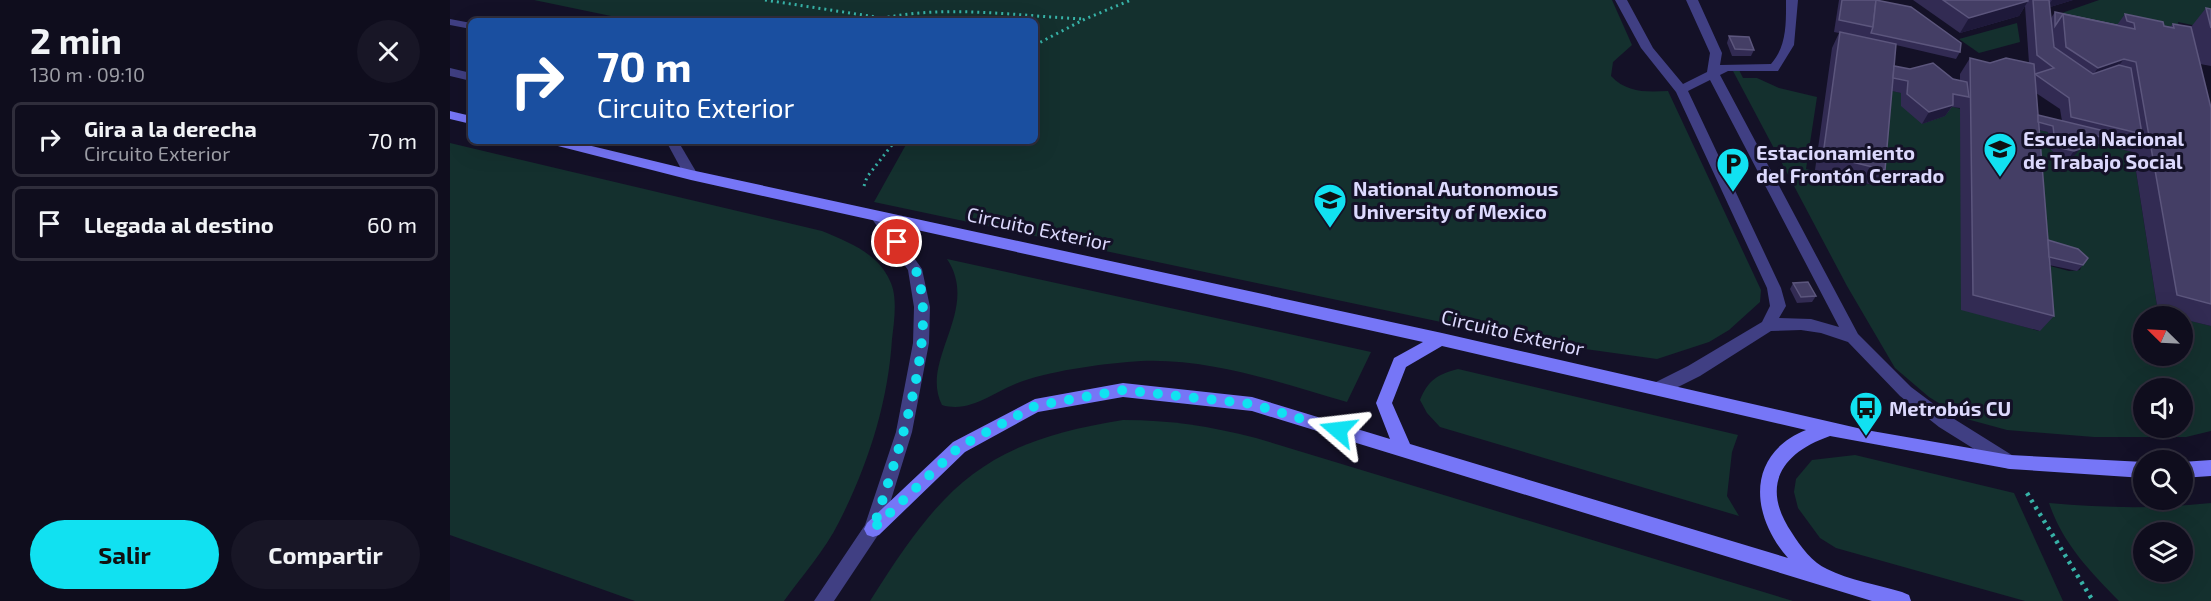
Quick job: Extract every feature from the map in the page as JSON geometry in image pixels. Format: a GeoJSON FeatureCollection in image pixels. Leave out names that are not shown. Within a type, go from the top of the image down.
{"type":"FeatureCollection","features":[{"type":"Feature","properties":{"kind":"street"},"geometry":{"type":"LineString","coordinates":[[1621,0],[1645,48],[1662,71],[1681,90],[1773,288],[1778,306],[1767,326]]}},
{"type":"Feature","properties":{"kind":"street"},"geometry":{"type":"LineString","coordinates":[[1692,0],[1716,52],[1713,74],[1853,338],[1874,365],[1902,392],[1960,432],[2010,462]]}},
{"type":"Feature","properties":{"kind":"street"},"geometry":{"type":"LineString","coordinates":[[1681,90],[1726,67],[1774,68],[1786,56],[1792,34],[1792,0]]}},
{"type":"Feature","properties":{"kind":"street"},"geometry":{"type":"LineString","coordinates":[[450,22],[468,25]]}},
{"type":"Feature","properties":{"kind":"street"},"geometry":{"type":"LineString","coordinates":[[450,72],[468,76]]}},
{"type":"Feature","properties":{"kind":"street"},"geometry":{"type":"LineString","coordinates":[[450,115],[468,119]]}},
{"type":"Feature","properties":{"kind":"street","name":"Circuito Exterior"},"geometry":{"type":"LineString","coordinates":[[566,144],[691,175],[1660,387],[1829,429],[2010,462],[2133,469]]}},
{"type":"Feature","properties":{"kind":"street"},"geometry":{"type":"LineString","coordinates":[[674,144],[691,175]]}},
{"type":"Feature","properties":{"kind":"street"},"geometry":{"type":"LineString","coordinates":[[873,529],[904,432],[921,343],[922,307],[915,269],[876,216]]}},
{"type":"Feature","properties":{"kind":"street"},"geometry":{"type":"LineString","coordinates":[[1660,387],[1694,370],[1767,326],[1788,321],[1807,322],[1853,338]]}},
{"type":"Feature","properties":{"kind":"street"},"geometry":{"type":"LineString","coordinates":[[1403,449],[1384,404],[1400,363],[1442,339]]}},
{"type":"Feature","properties":{"kind":"street"},"geometry":{"type":"LineString","coordinates":[[823,601],[873,529],[959,447],[1035,406],[1123,390],[1252,404],[1902,601]]}},
{"type":"Feature","properties":{"kind":"street"},"geometry":{"type":"LineString","coordinates":[[1827,580],[1807,566],[1787,545],[1774,524],[1768,488],[1772,470],[1781,455],[1794,444],[1829,429]]}},
{"type":"Feature","properties":{"kind":"street"},"geometry":{"type":"LineString","coordinates":[[2193,469],[2211,468]]}},
{"type":"Feature","properties":{"kind":"path"},"geometry":{"type":"LineString","coordinates":[[765,0],[877,18],[900,11],[946,6],[1085,19]]}},
{"type":"Feature","properties":{"kind":"path"},"geometry":{"type":"LineString","coordinates":[[1038,43],[1085,19],[1131,0]]}},
{"type":"Feature","properties":{"kind":"path"},"geometry":{"type":"LineString","coordinates":[[876,216],[865,201],[863,187],[867,177],[893,144]]}},
{"type":"Feature","properties":{"kind":"path"},"geometry":{"type":"LineString","coordinates":[[2027,493],[2093,601]]}},
{"type":"Feature","properties":{"kind":"green space"},"geometry":{"type":"Polygon","coordinates":[[[534,0],[1612,0],[1632,45],[1613,62],[1611,76],[1617,82],[1630,88],[1645,91],[1668,91],[1761,290],[1760,302],[1729,330],[1709,342],[1657,359],[1535,342],[874,202],[906,144],[1038,144],[1038,18],[621,18],[534,0]]]}},
{"type":"Feature","properties":{"kind":"green space"},"geometry":{"type":"Polygon","coordinates":[[[2099,0],[2211,0],[2211,29],[2178,22],[2181,38],[2059,14],[2099,0]]]}},
{"type":"Feature","properties":{"kind":"green space"},"geometry":{"type":"Polygon","coordinates":[[[2017,23],[2020,42],[1979,53],[1959,39],[2017,23]]]}},
{"type":"Feature","properties":{"kind":"green space"},"geometry":{"type":"Polygon","coordinates":[[[1739,70],[1743,78],[1757,78],[1779,88],[1817,97],[1806,169],[1876,186],[1885,89],[1901,93],[1901,106],[1946,105],[1961,109],[1961,309],[2039,331],[2035,262],[2069,271],[2080,270],[2082,264],[2034,244],[2026,127],[2048,132],[2050,149],[2065,157],[2075,155],[2075,139],[2133,152],[2157,306],[2133,306],[2133,366],[2193,366],[2193,322],[2211,326],[2211,431],[2193,435],[2193,378],[2133,378],[2133,437],[2094,437],[2007,430],[1963,418],[1929,397],[1895,368],[1847,286],[1733,71],[1739,70]]]}},
{"type":"Feature","properties":{"kind":"green space"},"geometry":{"type":"Polygon","coordinates":[[[450,143],[822,231],[861,250],[885,271],[895,302],[890,363],[875,433],[859,478],[839,522],[820,553],[784,601],[635,601],[450,535],[450,143]]]}},
{"type":"Feature","properties":{"kind":"green space"},"geometry":{"type":"Polygon","coordinates":[[[947,259],[1371,352],[1347,402],[1246,373],[1193,363],[1141,361],[1065,370],[1023,381],[973,404],[953,407],[942,405],[937,388],[938,370],[954,316],[957,297],[956,278],[947,259]]]}},
{"type":"Feature","properties":{"kind":"green space"},"geometry":{"type":"Polygon","coordinates":[[[1458,369],[1738,435],[1732,452],[1727,496],[1739,516],[1440,427],[1427,413],[1420,400],[1426,387],[1434,379],[1458,369]]]}},
{"type":"Feature","properties":{"kind":"green space"},"geometry":{"type":"Polygon","coordinates":[[[1123,420],[1190,424],[1256,438],[1793,601],[870,601],[921,527],[945,499],[971,475],[1001,456],[1035,441],[1075,429],[1123,420]]]}},
{"type":"Feature","properties":{"kind":"green space"},"geometry":{"type":"Polygon","coordinates":[[[1855,455],[2014,493],[2063,601],[2025,601],[1836,548],[1820,538],[1798,508],[1794,492],[1796,479],[1812,460],[1855,455]]]}},
{"type":"Feature","properties":{"kind":"green space"},"geometry":{"type":"Polygon","coordinates":[[[2049,503],[2133,507],[2133,510],[2193,510],[2193,504],[2211,503],[2211,601],[2119,601],[2078,556],[2062,531],[2049,503]]]}},
{"type":"Feature","properties":{"kind":"building"},"geometry":{"type":"Polygon","coordinates":[[[1842,0],[1876,0],[1873,27],[1839,20],[1842,0]]]}},
{"type":"Feature","properties":{"kind":"building"},"geometry":{"type":"Polygon","coordinates":[[[1876,0],[1911,7],[1961,43],[1960,52],[1871,33],[1876,0]]]}},
{"type":"Feature","properties":{"kind":"building"},"geometry":{"type":"Polygon","coordinates":[[[1943,0],[2028,0],[2028,1],[1969,18],[1943,0]]]}},
{"type":"Feature","properties":{"kind":"building"},"geometry":{"type":"Polygon","coordinates":[[[2033,0],[2049,0],[2054,47],[2093,74],[2119,65],[2131,68],[2142,134],[2071,117],[2069,98],[2035,74],[2054,68],[2037,55],[2033,0]]]}},
{"type":"Feature","properties":{"kind":"building"},"geometry":{"type":"Polygon","coordinates":[[[2206,8],[2211,9],[2211,28],[2206,8]]]}},
{"type":"Feature","properties":{"kind":"building"},"geometry":{"type":"Polygon","coordinates":[[[2055,12],[2117,26],[2063,14],[2055,26],[2055,12]]]}},
{"type":"Feature","properties":{"kind":"building"},"geometry":{"type":"Polygon","coordinates":[[[2063,14],[2135,29],[2134,23],[2127,21],[2125,14],[2163,22],[2164,26],[2174,28],[2173,24],[2191,27],[2211,108],[2211,304],[2177,295],[2136,62],[2124,59],[2098,68],[2066,47],[2063,14]]]}},
{"type":"Feature","properties":{"kind":"building"},"geometry":{"type":"Polygon","coordinates":[[[1840,32],[1896,44],[1885,170],[1823,155],[1840,32]]]}},
{"type":"Feature","properties":{"kind":"building"},"geometry":{"type":"Polygon","coordinates":[[[1729,36],[1749,37],[1754,50],[1735,49],[1729,36]]]}},
{"type":"Feature","properties":{"kind":"building"},"geometry":{"type":"Polygon","coordinates":[[[1970,58],[1990,63],[2006,58],[2034,64],[2054,316],[1973,295],[1970,58]]]}},
{"type":"Feature","properties":{"kind":"building"},"geometry":{"type":"Polygon","coordinates":[[[1933,63],[1953,79],[1967,82],[1969,97],[1953,94],[1953,105],[1929,112],[1907,94],[1908,81],[1893,78],[1894,66],[1910,69],[1933,63]]]}},
{"type":"Feature","properties":{"kind":"building"},"geometry":{"type":"Polygon","coordinates":[[[2038,115],[2138,139],[2139,146],[2080,132],[2080,149],[2074,151],[2061,148],[2055,143],[2053,126],[2038,122],[2038,115]]]}},
{"type":"Feature","properties":{"kind":"building"},"geometry":{"type":"Polygon","coordinates":[[[2048,240],[2078,249],[2088,258],[2083,265],[2049,257],[2048,240]]]}},
{"type":"Feature","properties":{"kind":"building"},"geometry":{"type":"Polygon","coordinates":[[[1808,282],[1816,296],[1801,297],[1793,283],[1808,282]]]}},
{"type":"Feature","properties":{"kind":"place","name":"Escuela Nacional de Trabajo Social"},"geometry":{"type":"Point","coordinates":[2000,178]}},
{"type":"Feature","properties":{"kind":"place","name":"Estacionamiento del Frontón Cerrado"},"geometry":{"type":"Point","coordinates":[1733,193]}},
{"type":"Feature","properties":{"kind":"place","name":"National Autonomous University of Mexico"},"geometry":{"type":"Point","coordinates":[1330,229]}},
{"type":"Feature","properties":{"kind":"place","name":"Metrobús CU"},"geometry":{"type":"Point","coordinates":[1866,437]}},
{"type":"Feature","properties":{"kind":"route"},"geometry":{"type":"LineString","coordinates":[[897,242],[915,269],[922,307],[921,343],[904,432],[873,529],[959,447],[1035,406],[1123,390],[1252,404],[1338,430]]}}]}
